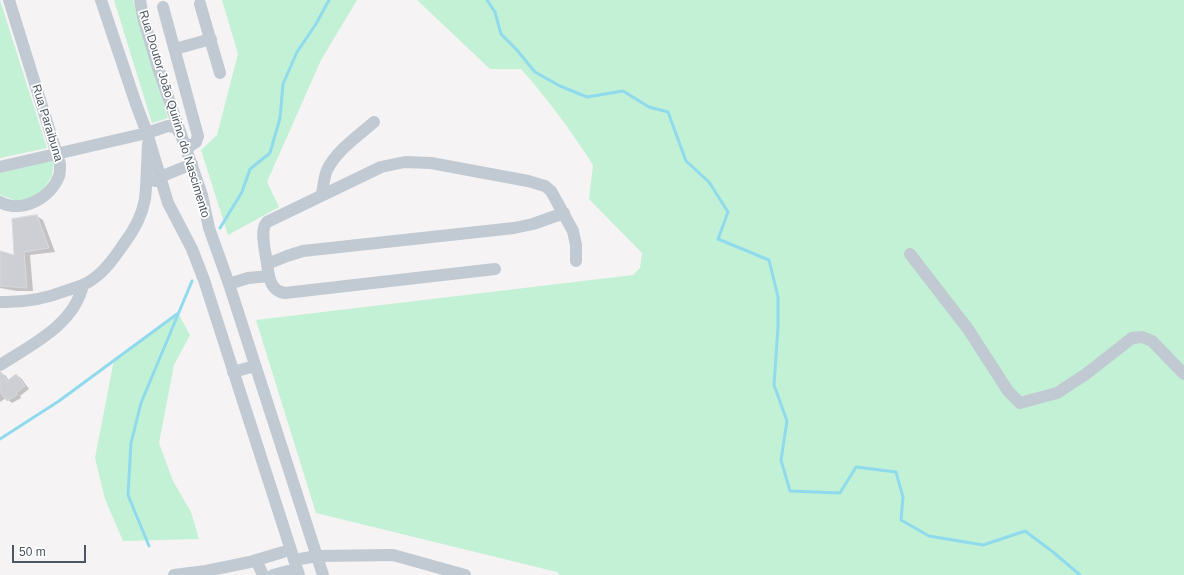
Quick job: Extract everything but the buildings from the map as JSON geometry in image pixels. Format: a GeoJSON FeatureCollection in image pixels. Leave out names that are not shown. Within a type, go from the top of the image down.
{"type":"FeatureCollection","features":[{"type":"Feature","properties":{"kind":"street","name":"Rua Paraibuna"},"geometry":{"type":"LineString","coordinates":[[0,202],[4,205],[18,206],[32,203],[43,198],[53,187],[59,176],[60,164],[9,0]]}},
{"type":"Feature","properties":{"kind":"street"},"geometry":{"type":"LineString","coordinates":[[101,0],[148,136],[168,203],[192,249],[204,280],[294,560],[294,573],[273,575]]}},
{"type":"Feature","properties":{"kind":"street","name":"Rua Doutor João Quirino do Nascimento"},"geometry":{"type":"LineString","coordinates":[[140,0],[143,17],[156,60],[202,195],[209,228],[229,284],[323,575]]}},
{"type":"Feature","properties":{"kind":"street"},"geometry":{"type":"LineString","coordinates":[[200,4],[220,73]]}},
{"type":"Feature","properties":{"kind":"street"},"geometry":{"type":"LineString","coordinates":[[163,7],[198,136],[196,142],[187,148]]}},
{"type":"Feature","properties":{"kind":"street"},"geometry":{"type":"LineString","coordinates":[[175,49],[211,39]]}},
{"type":"Feature","properties":{"kind":"street"},"geometry":{"type":"LineString","coordinates":[[322,195],[327,171],[333,161],[353,140],[374,122]]}},
{"type":"Feature","properties":{"kind":"street"},"geometry":{"type":"LineString","coordinates":[[0,167],[148,136],[168,126],[175,127],[181,134]]}},
{"type":"Feature","properties":{"kind":"street"},"geometry":{"type":"LineString","coordinates":[[145,199],[148,136]]}},
{"type":"Feature","properties":{"kind":"street"},"geometry":{"type":"LineString","coordinates":[[495,269],[284,293],[278,292],[273,288],[268,270],[263,231],[264,225],[267,222],[381,167],[405,162],[431,163],[528,181],[545,186],[551,191],[573,231],[576,245],[576,261]]}},
{"type":"Feature","properties":{"kind":"street"},"geometry":{"type":"LineString","coordinates":[[0,302],[15,303],[44,299],[83,286],[93,279],[116,255],[130,236],[138,221],[145,199],[152,184],[160,177],[192,164]]}},
{"type":"Feature","properties":{"kind":"street"},"geometry":{"type":"LineString","coordinates":[[229,284],[268,270],[287,256],[303,251],[514,228],[533,224],[564,213]]}},
{"type":"Feature","properties":{"kind":"street"},"geometry":{"type":"LineString","coordinates":[[910,254],[968,329],[1008,391],[1020,403],[1057,392],[1086,374],[1132,338],[1142,337],[1152,341],[1184,374]]}},
{"type":"Feature","properties":{"kind":"street"},"geometry":{"type":"LineString","coordinates":[[0,365],[51,332],[69,315],[83,286]]}},
{"type":"Feature","properties":{"kind":"street"},"geometry":{"type":"LineString","coordinates":[[234,372],[255,366]]}},
{"type":"Feature","properties":{"kind":"street"},"geometry":{"type":"LineString","coordinates":[[174,575],[206,571],[256,560],[283,552]]}},
{"type":"Feature","properties":{"kind":"street"},"geometry":{"type":"LineString","coordinates":[[294,560],[317,556],[393,555],[465,575]]}},
{"type":"Feature","properties":{"kind":"street"},"geometry":{"type":"LineString","coordinates":[[256,560],[263,575]]}},
{"type":"Feature","properties":{"kind":"green space"},"geometry":{"type":"Polygon","coordinates":[[[0,0],[47,148],[0,158],[0,0]]]}},
{"type":"Feature","properties":{"kind":"green space"},"geometry":{"type":"Polygon","coordinates":[[[114,0],[133,0],[168,118],[152,123],[114,0]]]}},
{"type":"Feature","properties":{"kind":"green space"},"geometry":{"type":"Polygon","coordinates":[[[222,0],[357,0],[321,60],[267,182],[279,207],[228,235],[201,150],[217,135],[238,54],[222,0]]]}},
{"type":"Feature","properties":{"kind":"green space"},"geometry":{"type":"Polygon","coordinates":[[[417,0],[1184,0],[1184,575],[560,575],[557,572],[316,513],[256,320],[633,275],[640,268],[642,253],[589,199],[593,165],[541,92],[521,69],[490,69],[417,0]]]}},
{"type":"Feature","properties":{"kind":"green space"},"geometry":{"type":"Polygon","coordinates":[[[54,160],[52,176],[45,187],[34,198],[19,202],[0,195],[0,173],[54,160]]]}},
{"type":"Feature","properties":{"kind":"green space"},"geometry":{"type":"Polygon","coordinates":[[[178,313],[190,335],[174,365],[159,443],[173,481],[191,512],[199,539],[123,541],[105,499],[95,458],[114,360],[178,313]]]}},
{"type":"Feature","properties":{"kind":"waterway"},"geometry":{"type":"LineString","coordinates":[[220,228],[242,192],[250,169],[270,153],[280,118],[283,84],[297,52],[316,24],[329,0]]}},
{"type":"Feature","properties":{"kind":"waterway"},"geometry":{"type":"LineString","coordinates":[[487,0],[495,12],[501,34],[535,72],[560,86],[587,97],[623,91],[649,107],[668,112],[686,161],[709,182],[728,212],[718,239],[769,260],[778,297],[778,327],[774,385],[787,421],[781,460],[790,491],[840,493],[856,467],[896,472],[903,497],[901,520],[929,536],[983,545],[1025,531],[1080,575]]}},
{"type":"Feature","properties":{"kind":"waterway"},"geometry":{"type":"LineString","coordinates":[[149,546],[128,495],[131,443],[141,403],[192,281]]}},
{"type":"Feature","properties":{"kind":"waterway"},"geometry":{"type":"LineString","coordinates":[[0,439],[59,401],[177,314]]}}]}
